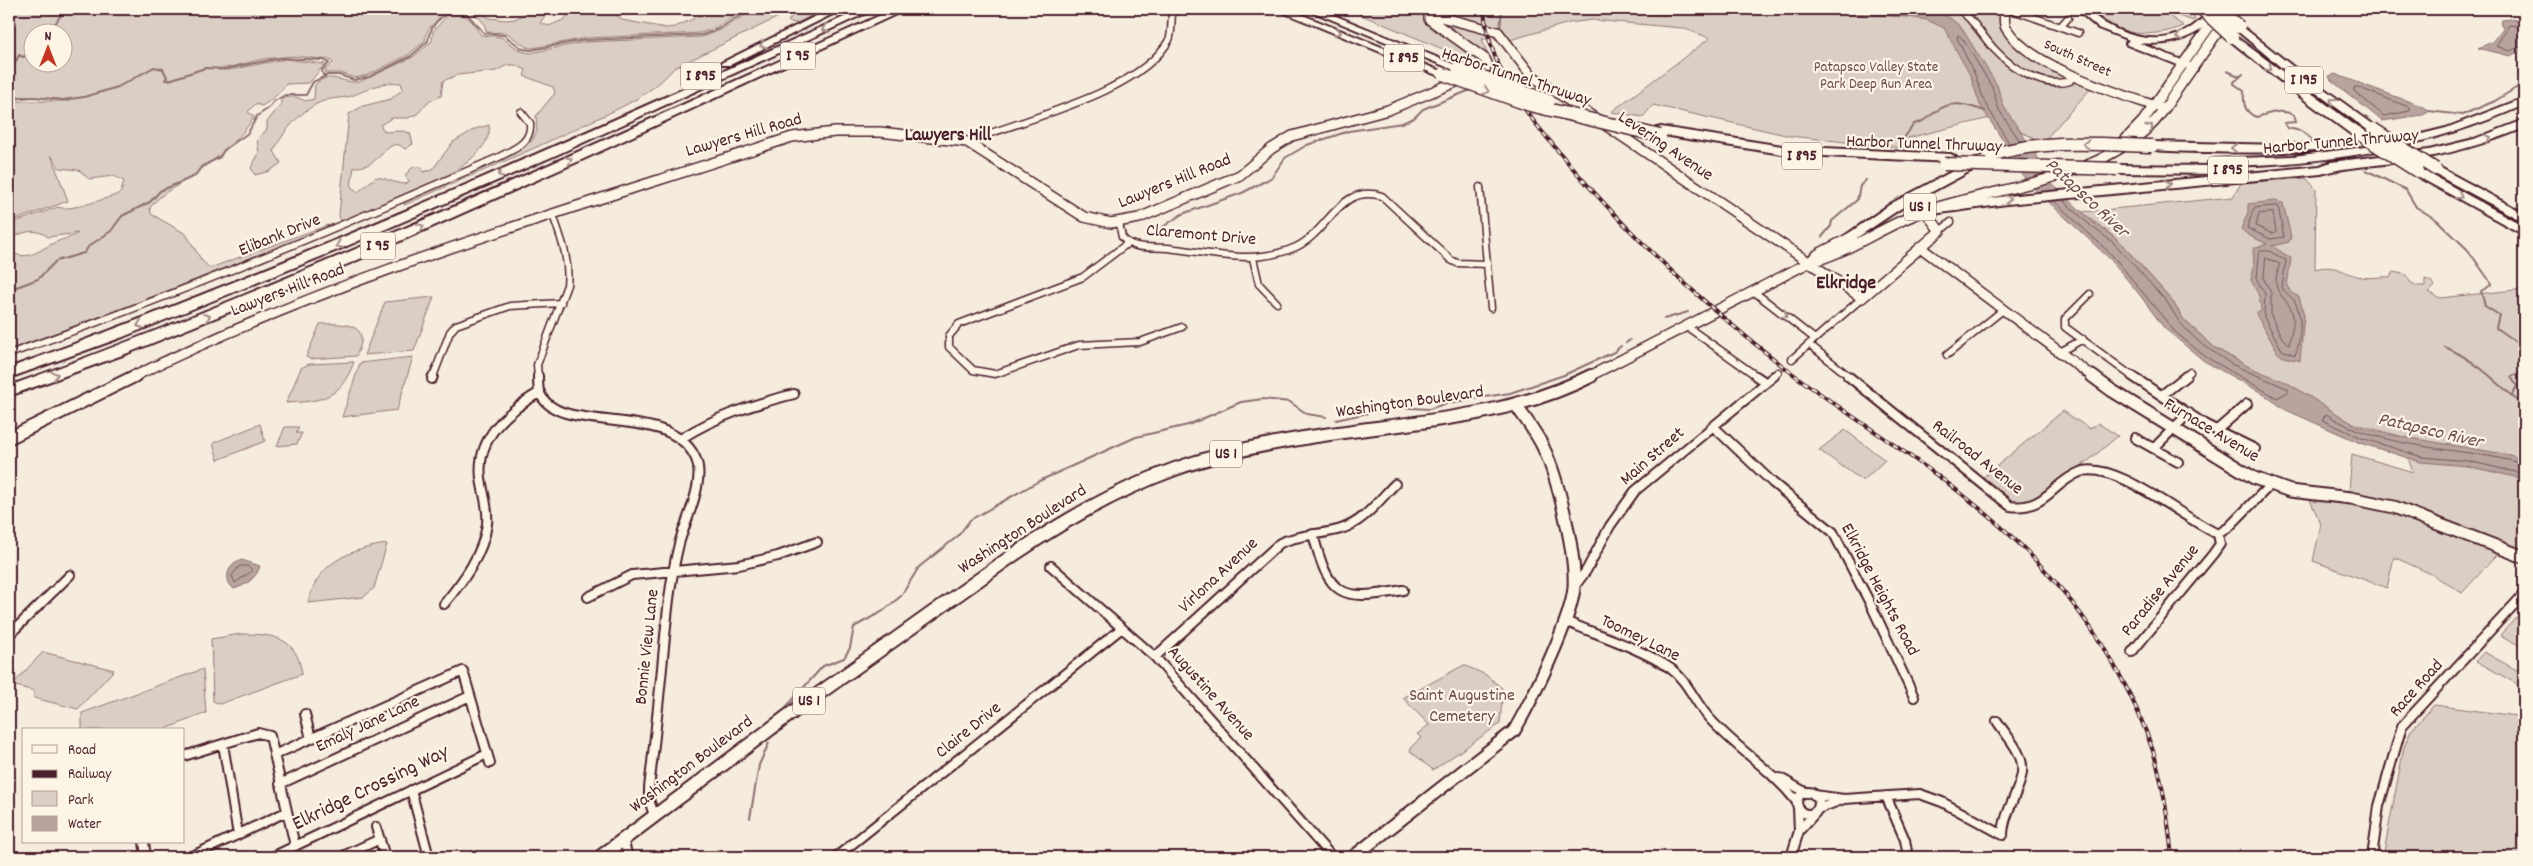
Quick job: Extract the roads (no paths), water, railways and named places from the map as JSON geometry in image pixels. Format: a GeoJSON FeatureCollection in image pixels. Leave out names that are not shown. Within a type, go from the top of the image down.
{"type":"FeatureCollection","features":[{"type":"Feature","properties":{"kind":"highway","name":"I 895"},"geometry":{"type":"LineString","coordinates":[[565,145],[838,9]]}},
{"type":"Feature","properties":{"kind":"highway","name":"I 95"},"geometry":{"type":"LineString","coordinates":[[9,373],[248,283],[565,145],[870,9]]}},
{"type":"Feature","properties":{"kind":"highway","name":"I 95"},"geometry":{"type":"LineString","coordinates":[[9,391],[145,342],[315,273],[902,9]]}},
{"type":"Feature","properties":{"kind":"highway"},"geometry":{"type":"LineString","coordinates":[[857,29],[914,9]]}},
{"type":"Feature","properties":{"kind":"highway","name":"Harbor Tunnel Thruway"},"geometry":{"type":"LineString","coordinates":[[1280,9],[1443,74],[1530,105],[1661,133],[1782,150],[1947,161],[2227,170],[2338,165],[2404,157],[2452,148],[2497,135],[2524,124]]}},
{"type":"Feature","properties":{"kind":"highway","name":"Harbor Tunnel Thruway"},"geometry":{"type":"LineString","coordinates":[[1311,9],[1458,68],[1558,104],[1661,133]]}},
{"type":"Feature","properties":{"kind":"highway"},"geometry":{"type":"LineString","coordinates":[[2076,9],[2086,20],[2100,29],[2190,63]]}},
{"type":"Feature","properties":{"kind":"highway"},"geometry":{"type":"LineString","coordinates":[[2081,9],[2097,23],[2190,63]]}},
{"type":"Feature","properties":{"kind":"highway"},"geometry":{"type":"LineString","coordinates":[[2125,36],[2151,40],[2180,37],[2197,29],[2220,9]]}},
{"type":"Feature","properties":{"kind":"highway","name":"I 195"},"geometry":{"type":"LineString","coordinates":[[2220,9],[2293,72],[2373,129],[2435,169],[2524,218]]}},
{"type":"Feature","properties":{"kind":"highway","name":"I 195"},"geometry":{"type":"LineString","coordinates":[[2199,10],[2306,96],[2356,132],[2417,171],[2524,231]]}},
{"type":"Feature","properties":{"kind":"highway","name":"Harbor Tunnel Thruway"},"geometry":{"type":"LineString","coordinates":[[2120,166],[2228,163],[2321,156],[2425,139],[2473,124],[2524,102]]}},
{"type":"Feature","properties":{"kind":"highway"},"geometry":{"type":"LineString","coordinates":[[1845,240],[1896,206],[1991,155],[2014,149],[2049,144],[2282,149],[2330,147],[2406,138],[2473,124]]}},
{"type":"Feature","properties":{"kind":"highway"},"geometry":{"type":"LineString","coordinates":[[1925,211],[2030,197],[2321,170],[2338,165]]}},
{"type":"Feature","properties":{"kind":"main road","name":"Washington Boulevard"},"geometry":{"type":"LineString","coordinates":[[600,857],[794,712],[1012,556],[1053,528],[1121,492],[1175,469],[1245,449],[1312,437],[1456,418],[1516,405],[1584,379],[1808,263],[1818,254],[1845,240],[1911,210],[2114,155],[2128,146],[2152,125],[2164,109],[2220,9]]}},
{"type":"Feature","properties":{"kind":"main road","name":"Washington Boulevard"},"geometry":{"type":"LineString","coordinates":[[2076,166],[2120,144],[2134,133],[2154,105],[2234,9]]}},
{"type":"Feature","properties":{"kind":"main road","name":"Washington Boulevard"},"geometry":{"type":"LineString","coordinates":[[1808,263],[1824,260],[1876,232],[1925,211],[2016,182]]}},
{"type":"Feature","properties":{"kind":"street"},"geometry":{"type":"LineString","coordinates":[[1419,9],[1429,14]]}},
{"type":"Feature","properties":{"kind":"street"},"geometry":{"type":"LineString","coordinates":[[1959,9],[1971,19],[1997,52],[2027,74],[2047,82],[2061,83],[2070,80],[2073,75]]}},
{"type":"Feature","properties":{"kind":"street","name":"South Street"},"geometry":{"type":"LineString","coordinates":[[2005,9],[2004,22],[2019,43],[2035,57],[2073,75],[2164,109]]}},
{"type":"Feature","properties":{"kind":"street"},"geometry":{"type":"LineString","coordinates":[[2010,9],[2078,33]]}},
{"type":"Feature","properties":{"kind":"street"},"geometry":{"type":"LineString","coordinates":[[966,142],[1098,93],[1126,80],[1163,51],[1171,37],[1172,14]]}},
{"type":"Feature","properties":{"kind":"street","name":"Lawyers Hill Road"},"geometry":{"type":"LineString","coordinates":[[9,438],[221,334],[366,278],[751,148],[808,133],[860,131],[966,142],[978,147],[1084,217],[1102,223],[1119,223],[1139,218],[1240,175],[1271,148],[1292,136],[1388,110],[1485,70],[1487,63],[1485,59],[1429,19],[1429,14]]}},
{"type":"Feature","properties":{"kind":"street","name":"Levering Avenue"},"geometry":{"type":"LineString","coordinates":[[1429,14],[1498,32],[1506,39],[1520,65],[1532,75],[1862,298]]}},
{"type":"Feature","properties":{"kind":"street"},"geometry":{"type":"LineString","coordinates":[[2060,27],[2068,18]]}},
{"type":"Feature","properties":{"kind":"street","name":"Elibank Drive"},"geometry":{"type":"LineString","coordinates":[[9,354],[155,302],[281,252],[498,157],[520,146],[529,136],[530,123],[521,112]]}},
{"type":"Feature","properties":{"kind":"street"},"geometry":{"type":"LineString","coordinates":[[1480,187],[1491,308]]}},
{"type":"Feature","properties":{"kind":"street","name":"Claremont Drive"},"geometry":{"type":"LineString","coordinates":[[1119,223],[1122,237],[1128,244],[1224,257],[1266,257],[1300,245],[1318,231],[1354,195],[1369,192],[1382,196],[1451,260],[1462,263],[1487,264]]}},
{"type":"Feature","properties":{"kind":"street"},"geometry":{"type":"LineString","coordinates":[[1925,211],[1940,231]]}},
{"type":"Feature","properties":{"kind":"street"},"geometry":{"type":"LineString","coordinates":[[553,215],[569,262],[567,285],[537,365],[536,374],[540,392],[545,400],[562,412],[591,419],[654,425],[682,438],[696,458],[698,469],[695,492],[673,572],[721,568],[758,562],[817,542]]}},
{"type":"Feature","properties":{"kind":"street"},"geometry":{"type":"LineString","coordinates":[[1792,359],[1951,222]]}},
{"type":"Feature","properties":{"kind":"street"},"geometry":{"type":"LineString","coordinates":[[1128,244],[1084,278],[959,324],[948,336],[949,347],[973,370],[995,374],[1079,345],[1140,342],[1182,327]]}},
{"type":"Feature","properties":{"kind":"street","name":"Furnace Avenue"},"geometry":{"type":"LineString","coordinates":[[1920,248],[2111,390],[2238,469],[2270,485],[2299,493],[2350,498],[2394,507],[2524,557]]}},
{"type":"Feature","properties":{"kind":"street"},"geometry":{"type":"LineString","coordinates":[[1253,258],[1254,275],[1259,287],[1277,303]]}},
{"type":"Feature","properties":{"kind":"street","name":"Railroad Avenue"},"geometry":{"type":"LineString","coordinates":[[1753,291],[2010,506],[2020,509],[2032,507],[2078,474],[2095,470],[2133,484],[2192,522],[2218,534]]}},
{"type":"Feature","properties":{"kind":"street"},"geometry":{"type":"LineString","coordinates":[[2090,294],[2065,319],[2065,327],[2162,396],[2217,430],[2255,449]]}},
{"type":"Feature","properties":{"kind":"street"},"geometry":{"type":"LineString","coordinates":[[432,379],[450,332],[456,325],[510,306],[561,303]]}},
{"type":"Feature","properties":{"kind":"street"},"geometry":{"type":"LineString","coordinates":[[1947,355],[2003,310]]}},
{"type":"Feature","properties":{"kind":"street"},"geometry":{"type":"LineString","coordinates":[[1686,326],[1765,382]]}},
{"type":"Feature","properties":{"kind":"street"},"geometry":{"type":"LineString","coordinates":[[2060,352],[2082,339]]}},
{"type":"Feature","properties":{"kind":"street","name":"Main Street"},"geometry":{"type":"LineString","coordinates":[[1574,588],[1586,571],[1610,526],[1627,500],[1657,471],[1778,372]]}},
{"type":"Feature","properties":{"kind":"street"},"geometry":{"type":"LineString","coordinates":[[2162,396],[2190,372]]}},
{"type":"Feature","properties":{"kind":"street"},"geometry":{"type":"LineString","coordinates":[[444,604],[470,570],[484,539],[487,511],[480,468],[484,445],[496,426],[506,416],[540,392]]}},
{"type":"Feature","properties":{"kind":"street"},"geometry":{"type":"LineString","coordinates":[[682,438],[706,422],[730,411],[794,394]]}},
{"type":"Feature","properties":{"kind":"street"},"geometry":{"type":"LineString","coordinates":[[1528,421],[1529,410],[1536,398]]}},
{"type":"Feature","properties":{"kind":"street"},"geometry":{"type":"LineString","coordinates":[[2217,430],[2246,404]]}},
{"type":"Feature","properties":{"kind":"street"},"geometry":{"type":"LineString","coordinates":[[1353,857],[1449,784],[1514,731],[1526,711],[1565,621],[1574,588],[1569,538],[1554,473],[1543,447],[1516,405]]}},
{"type":"Feature","properties":{"kind":"street"},"geometry":{"type":"LineString","coordinates":[[2154,448],[2189,413]]}},
{"type":"Feature","properties":{"kind":"street","name":"Elkridge Heights Road"},"geometry":{"type":"LineString","coordinates":[[1714,426],[1774,483],[1833,532],[1877,617],[1914,697]]}},
{"type":"Feature","properties":{"kind":"street"},"geometry":{"type":"LineString","coordinates":[[2135,438],[2178,462]]}},
{"type":"Feature","properties":{"kind":"street","name":"Virlona Avenue"},"geometry":{"type":"LineString","coordinates":[[1155,657],[1280,542],[1352,524],[1395,484]]}},
{"type":"Feature","properties":{"kind":"street","name":"Paradise Avenue"},"geometry":{"type":"LineString","coordinates":[[2132,652],[2213,554],[2220,544],[2218,534],[2229,527],[2270,485]]}},
{"type":"Feature","properties":{"kind":"street"},"geometry":{"type":"LineString","coordinates":[[1313,534],[1327,578],[1339,589],[1360,595],[1403,590]]}},
{"type":"Feature","properties":{"kind":"street","name":"Augustine Avenue"},"geometry":{"type":"LineString","coordinates":[[1051,566],[1155,657],[1332,857]]}},
{"type":"Feature","properties":{"kind":"street","name":"Bonnie View Lane"},"geometry":{"type":"LineString","coordinates":[[588,597],[632,575],[673,572],[649,788],[649,799],[654,816]]}},
{"type":"Feature","properties":{"kind":"street"},"geometry":{"type":"LineString","coordinates":[[9,635],[70,575]]}},
{"type":"Feature","properties":{"kind":"street","name":"Race Road"},"geometry":{"type":"LineString","coordinates":[[2372,857],[2379,806],[2402,726],[2524,594]]}},
{"type":"Feature","properties":{"kind":"street","name":"Toomey Lane"},"geometry":{"type":"LineString","coordinates":[[1565,621],[1656,661],[1674,671],[1686,683],[1709,719],[1778,777],[1810,794],[1844,799]]}},
{"type":"Feature","properties":{"kind":"street","name":"Claire Drive"},"geometry":{"type":"LineString","coordinates":[[836,857],[1122,628]]}},
{"type":"Feature","properties":{"kind":"street"},"geometry":{"type":"LineString","coordinates":[[274,755],[463,671],[470,696]]}},
{"type":"Feature","properties":{"kind":"street","name":"Elkridge Crossing Way"},"geometry":{"type":"LineString","coordinates":[[272,857],[412,790],[488,758],[470,696]]}},
{"type":"Feature","properties":{"kind":"street","name":"Emaly Jane Lane"},"geometry":{"type":"LineString","coordinates":[[280,784],[470,696]]}},
{"type":"Feature","properties":{"kind":"street"},"geometry":{"type":"LineString","coordinates":[[305,714],[311,739]]}},
{"type":"Feature","properties":{"kind":"street"},"geometry":{"type":"LineString","coordinates":[[1797,804],[1807,813],[1844,799],[1909,793],[1930,796],[2003,834],[2002,821],[2023,767],[2019,755],[1997,721]]}},
{"type":"Feature","properties":{"kind":"street"},"geometry":{"type":"LineString","coordinates":[[185,756],[258,733],[270,736],[295,846]]}},
{"type":"Feature","properties":{"kind":"street"},"geometry":{"type":"LineString","coordinates":[[223,744],[238,834]]}},
{"type":"Feature","properties":{"kind":"street","name":"Toomey Lane"},"geometry":{"type":"LineString","coordinates":[[1778,777],[1797,804]]}},
{"type":"Feature","properties":{"kind":"street"},"geometry":{"type":"LineString","coordinates":[[412,790],[429,857]]}},
{"type":"Feature","properties":{"kind":"street"},"geometry":{"type":"LineString","coordinates":[[1791,857],[1799,831],[1798,796],[1810,794],[1819,804],[1817,810],[1799,831]]}},
{"type":"Feature","properties":{"kind":"street"},"geometry":{"type":"LineString","coordinates":[[1886,796],[1905,840],[1908,857]]}},
{"type":"Feature","properties":{"kind":"street"},"geometry":{"type":"LineString","coordinates":[[190,857],[286,812]]}},
{"type":"Feature","properties":{"kind":"street"},"geometry":{"type":"LineString","coordinates":[[376,827],[385,857]]}},
{"type":"Feature","properties":{"kind":"street"},"geometry":{"type":"LineString","coordinates":[[341,857],[380,839]]}},
{"type":"Feature","properties":{"kind":"street"},"geometry":{"type":"LineString","coordinates":[[623,839],[628,857]]}},
{"type":"Feature","properties":{"kind":"street"},"geometry":{"type":"LineString","coordinates":[[144,844],[146,857]]}},
{"type":"Feature","properties":{"kind":"water"},"geometry":{"type":"Polygon","coordinates":[[[1588,9],[1704,9],[1664,15],[1588,9]]]}},
{"type":"Feature","properties":{"kind":"water","name":"Patapsco River"},"geometry":{"type":"Polygon","coordinates":[[[1803,9],[1868,9],[1864,10],[1867,12],[1876,9],[1931,9],[1950,18],[1961,27],[1997,85],[2004,107],[2037,156],[2050,182],[2095,224],[2118,240],[2171,299],[2184,320],[2215,348],[2251,368],[2286,382],[2355,425],[2387,434],[2510,455],[2524,460],[2524,479],[2467,466],[2421,462],[2360,443],[2286,410],[2260,392],[2204,361],[2164,328],[2110,259],[2026,181],[2014,158],[1980,105],[1971,77],[1944,28],[1927,20],[1907,17],[1833,13],[1803,9]]]}},
{"type":"Feature","properties":{"kind":"water"},"geometry":{"type":"Polygon","coordinates":[[[2511,19],[2524,22],[2524,49],[2510,56],[2478,48],[2492,42],[2503,28],[2500,22],[2502,20],[2511,19]]]}},
{"type":"Feature","properties":{"kind":"water"},"geometry":{"type":"Polygon","coordinates":[[[2335,74],[2424,107],[2430,111],[2423,115],[2382,121],[2331,80],[2329,76],[2335,74]]]}},
{"type":"Feature","properties":{"kind":"water"},"geometry":{"type":"Polygon","coordinates":[[[2274,201],[2283,203],[2291,237],[2289,242],[2272,246],[2291,258],[2287,286],[2291,292],[2299,297],[2304,315],[2300,361],[2283,357],[2278,353],[2256,314],[2261,311],[2261,306],[2251,280],[2254,267],[2253,248],[2267,244],[2248,235],[2241,229],[2248,212],[2248,204],[2274,201]]]}},
{"type":"Feature","properties":{"kind":"water"},"geometry":{"type":"Polygon","coordinates":[[[242,560],[260,566],[250,581],[234,589],[228,581],[228,572],[233,565],[242,560]]]}},
{"type":"Feature","properties":{"kind":"waterway"},"geometry":{"type":"LineString","coordinates":[[56,22],[64,10],[61,9]]}},
{"type":"Feature","properties":{"kind":"waterway"},"geometry":{"type":"LineString","coordinates":[[9,99],[34,97],[63,100],[84,97],[118,87],[154,67],[163,69],[167,77],[165,80],[169,80],[205,68],[225,69],[280,58],[323,60],[329,63],[322,70],[323,75],[339,75],[354,80],[369,77],[411,56],[428,41],[429,34],[436,22],[447,14],[460,12],[467,14],[484,33],[504,35],[523,49],[531,50],[585,40],[702,35],[718,29],[751,9]]}},
{"type":"Feature","properties":{"kind":"waterway"},"geometry":{"type":"LineString","coordinates":[[1500,28],[1502,9]]}},
{"type":"Feature","properties":{"kind":"waterway"},"geometry":{"type":"LineString","coordinates":[[9,75],[19,55],[22,56]]}},
{"type":"Feature","properties":{"kind":"waterway"},"geometry":{"type":"LineString","coordinates":[[2227,71],[2239,76]]}},
{"type":"Feature","properties":{"kind":"waterway"},"geometry":{"type":"LineString","coordinates":[[2243,74],[2233,83],[2244,91],[2244,103],[2249,113],[2256,117],[2280,112],[2294,115],[2296,122],[2284,123],[2287,128],[2301,131],[2318,144]]}},
{"type":"Feature","properties":{"kind":"waterway"},"geometry":{"type":"LineString","coordinates":[[9,299],[14,288],[38,279],[56,261],[84,253],[89,246],[111,231],[122,216],[150,202],[160,191],[195,176],[201,167],[220,157],[224,150],[248,133],[257,116],[269,108],[273,102],[285,95],[306,95],[313,82],[326,76]]}},
{"type":"Feature","properties":{"kind":"waterway"},"geometry":{"type":"LineString","coordinates":[[2429,111],[2462,115],[2495,101],[2524,83]]}},
{"type":"Feature","properties":{"kind":"waterway"},"geometry":{"type":"LineString","coordinates":[[1151,235],[1182,214],[1242,193],[1267,180],[1272,177],[1285,158],[1307,145],[1349,131],[1402,123],[1414,118],[1423,109],[1473,89]]}},
{"type":"Feature","properties":{"kind":"waterway"},"geometry":{"type":"LineString","coordinates":[[1904,138],[1914,124],[1944,107],[1962,104],[1985,111]]}},
{"type":"Feature","properties":{"kind":"waterway"},"geometry":{"type":"LineString","coordinates":[[2366,170],[2406,190],[2416,207],[2437,220],[2467,249]]}},
{"type":"Feature","properties":{"kind":"waterway"},"geometry":{"type":"LineString","coordinates":[[1822,237],[1831,226],[1832,221],[1857,200],[1860,186],[1866,180]]}},
{"type":"Feature","properties":{"kind":"waterway"},"geometry":{"type":"LineString","coordinates":[[2468,250],[2491,285],[2481,291],[2485,306],[2499,315],[2496,328],[2520,345],[2524,351]]}},
{"type":"Feature","properties":{"kind":"waterway"},"geometry":{"type":"LineString","coordinates":[[1664,319],[1688,312]]}},
{"type":"Feature","properties":{"kind":"waterway"},"geometry":{"type":"LineString","coordinates":[[1626,343],[1630,340]]}},
{"type":"Feature","properties":{"kind":"waterway"},"geometry":{"type":"LineString","coordinates":[[1336,420],[1395,407],[1429,409],[1447,403],[1510,393],[1564,375],[1614,352],[1621,346]]}},
{"type":"Feature","properties":{"kind":"waterway"},"geometry":{"type":"LineString","coordinates":[[2445,347],[2477,366],[2524,407]]}},
{"type":"Feature","properties":{"kind":"waterway"},"geometry":{"type":"LineString","coordinates":[[2512,395],[2517,386],[2511,377],[2524,371]]}},
{"type":"Feature","properties":{"kind":"waterway"},"geometry":{"type":"LineString","coordinates":[[787,706],[823,666],[844,658],[850,648],[854,627],[883,611],[901,596],[919,567],[958,536],[970,520],[1039,481],[1136,437],[1188,425],[1241,402],[1263,399],[1290,402],[1307,414],[1326,417]]}},
{"type":"Feature","properties":{"kind":"waterway"},"geometry":{"type":"LineString","coordinates":[[750,818],[759,765],[769,743]]}},
{"type":"Feature","properties":{"kind":"railway"},"geometry":{"type":"LineString","coordinates":[[1484,9],[1487,32],[1494,53],[1514,93],[1555,148],[1595,194],[1648,249],[1704,301],[1793,374],[1968,499],[1998,524],[2054,581],[2079,612],[2101,644],[2139,714],[2153,751],[2160,777],[2172,857]]}},
{"type":"Feature","properties":{"kind":"district","name":"Lawyers Hill"},"geometry":{"type":"Point","coordinates":[948,136]}},
{"type":"Feature","properties":{"kind":"district","name":"Elkridge"},"geometry":{"type":"Point","coordinates":[1846,284]}},
{"type":"Feature","properties":{"kind":"park label","name":"Patapsco Valley State Park Deep Run Area"},"geometry":{"type":"Point","coordinates":[1876,76]}},
{"type":"Feature","properties":{"kind":"park label","name":"Saint Augustine Cemetery"},"geometry":{"type":"Point","coordinates":[1462,706]}}]}
